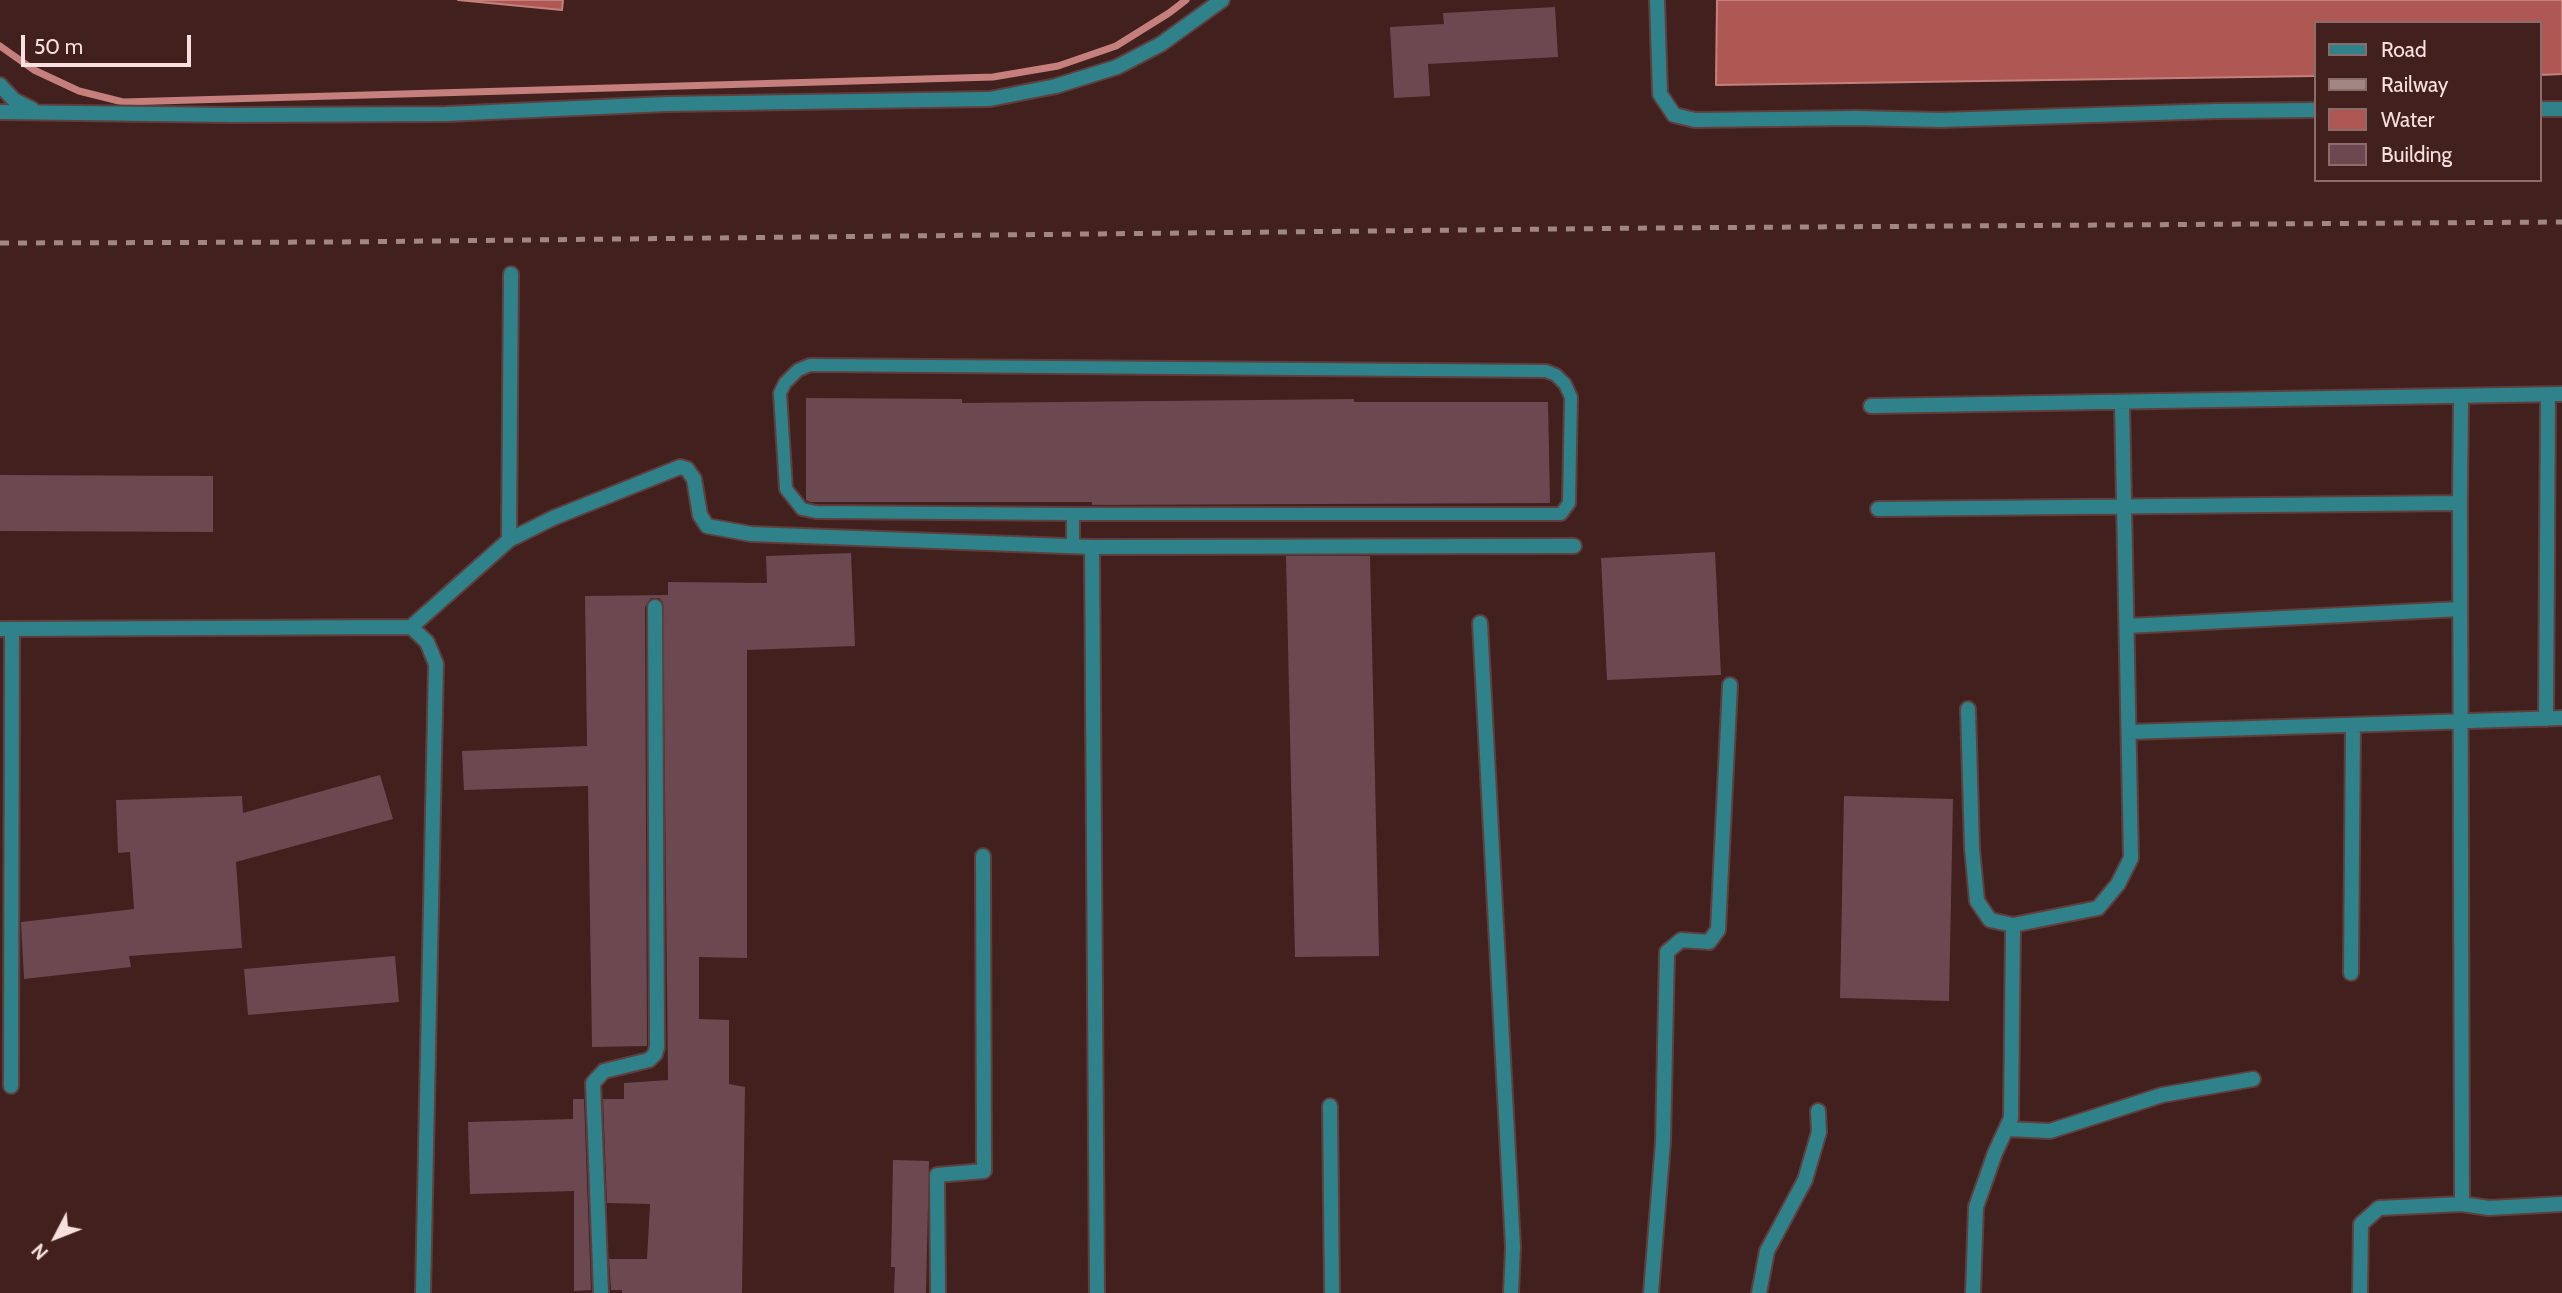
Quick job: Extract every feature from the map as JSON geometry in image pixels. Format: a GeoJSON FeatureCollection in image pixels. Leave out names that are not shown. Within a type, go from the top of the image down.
{"type":"FeatureCollection","features":[{"type":"Feature","properties":{"kind":"street"},"geometry":{"type":"LineString","coordinates":[[0,111],[232,115],[432,114],[666,104],[990,99],[1056,86],[1117,67],[1161,44],[1222,0]]}},
{"type":"Feature","properties":{"kind":"street"},"geometry":{"type":"LineString","coordinates":[[1657,0],[1660,94],[1674,115],[1695,120],[1941,120],[2314,110]]}},
{"type":"Feature","properties":{"kind":"street"},"geometry":{"type":"LineString","coordinates":[[0,85],[14,100],[36,111]]}},
{"type":"Feature","properties":{"kind":"street"},"geometry":{"type":"LineString","coordinates":[[2541,109],[2562,109]]}},
{"type":"Feature","properties":{"kind":"street"},"geometry":{"type":"LineString","coordinates":[[509,540],[511,274]]}},
{"type":"Feature","properties":{"kind":"street"},"geometry":{"type":"LineString","coordinates":[[1871,406],[2555,395],[2546,719]]}},
{"type":"Feature","properties":{"kind":"street"},"geometry":{"type":"LineString","coordinates":[[2461,396],[2462,1204]]}},
{"type":"Feature","properties":{"kind":"street"},"geometry":{"type":"LineString","coordinates":[[1968,709],[1972,848],[1977,901],[1990,920],[2013,925],[2098,908],[2118,884],[2131,858],[2122,402]]}},
{"type":"Feature","properties":{"kind":"street"},"geometry":{"type":"LineString","coordinates":[[11,1086],[6,629],[411,627],[509,540],[553,518],[680,467],[687,469],[694,479],[700,515],[703,523],[711,529],[788,537],[1092,547],[1574,546]]}},
{"type":"Feature","properties":{"kind":"street"},"geometry":{"type":"LineString","coordinates":[[1878,509],[2460,503]]}},
{"type":"Feature","properties":{"kind":"street"},"geometry":{"type":"LineString","coordinates":[[1092,547],[1097,1293]]}},
{"type":"Feature","properties":{"kind":"street"},"geometry":{"type":"LineString","coordinates":[[601,1293],[593,1083],[604,1071],[649,1060],[657,1048],[655,607]]}},
{"type":"Feature","properties":{"kind":"street"},"geometry":{"type":"LineString","coordinates":[[2127,626],[2460,609]]}},
{"type":"Feature","properties":{"kind":"street"},"geometry":{"type":"LineString","coordinates":[[1480,623],[1513,1247],[1511,1293]]}},
{"type":"Feature","properties":{"kind":"street"},"geometry":{"type":"LineString","coordinates":[[411,627],[427,642],[436,664],[423,1293]]}},
{"type":"Feature","properties":{"kind":"street"},"geometry":{"type":"LineString","coordinates":[[1651,1293],[1663,1142],[1667,952],[1681,940],[1709,942],[1718,930],[1730,685]]}},
{"type":"Feature","properties":{"kind":"street"},"geometry":{"type":"LineString","coordinates":[[2129,732],[2562,718]]}},
{"type":"Feature","properties":{"kind":"street"},"geometry":{"type":"LineString","coordinates":[[2351,974],[2353,725]]}},
{"type":"Feature","properties":{"kind":"street"},"geometry":{"type":"LineString","coordinates":[[938,1293],[937,1175],[984,1171],[983,856]]}},
{"type":"Feature","properties":{"kind":"street"},"geometry":{"type":"LineString","coordinates":[[1973,1293],[1976,1207],[2011,1118],[2013,925]]}},
{"type":"Feature","properties":{"kind":"street"},"geometry":{"type":"LineString","coordinates":[[2006,1129],[2050,1131],[2162,1095],[2253,1079]]}},
{"type":"Feature","properties":{"kind":"street"},"geometry":{"type":"LineString","coordinates":[[1330,1106],[1332,1293]]}},
{"type":"Feature","properties":{"kind":"street"},"geometry":{"type":"LineString","coordinates":[[1759,1293],[1767,1251],[1805,1180],[1819,1132],[1818,1111]]}},
{"type":"Feature","properties":{"kind":"street"},"geometry":{"type":"LineString","coordinates":[[2360,1293],[2361,1224],[2379,1208],[2462,1204],[2489,1208],[2562,1204]]}},
{"type":"Feature","properties":{"kind":"lane"},"geometry":{"type":"LineString","coordinates":[[810,365],[1546,372],[1556,375],[1565,384],[1571,397],[1569,503],[1561,514],[1073,514],[816,512],[802,509],[786,489],[780,393],[785,383],[798,370],[810,365]]}},
{"type":"Feature","properties":{"kind":"lane"},"geometry":{"type":"LineString","coordinates":[[1073,514],[1073,546]]}},
{"type":"Feature","properties":{"kind":"water"},"geometry":{"type":"Polygon","coordinates":[[[458,0],[563,0],[562,10],[458,0]]]}},
{"type":"Feature","properties":{"kind":"water"},"geometry":{"type":"Polygon","coordinates":[[[1717,0],[2562,0],[2562,74],[2541,75],[2541,21],[2314,21],[2314,76],[1716,85],[1717,0]]]}},
{"type":"Feature","properties":{"kind":"building"},"geometry":{"type":"Polygon","coordinates":[[[1555,7],[1558,57],[1428,64],[1430,96],[1394,98],[1390,27],[1444,24],[1443,13],[1555,7]]]}},
{"type":"Feature","properties":{"kind":"building"},"geometry":{"type":"Polygon","coordinates":[[[806,398],[962,399],[962,403],[1354,399],[1354,402],[1548,402],[1550,503],[1092,505],[1092,502],[810,502],[806,500],[806,398]]]}},
{"type":"Feature","properties":{"kind":"building"},"geometry":{"type":"Polygon","coordinates":[[[0,475],[213,476],[213,532],[0,531],[0,475]]]}},
{"type":"Feature","properties":{"kind":"building"},"geometry":{"type":"Polygon","coordinates":[[[1715,552],[1721,675],[1607,680],[1601,558],[1715,552]]]}},
{"type":"Feature","properties":{"kind":"building"},"geometry":{"type":"Polygon","coordinates":[[[851,553],[855,646],[747,650],[747,958],[699,957],[699,1019],[729,1020],[729,1084],[745,1087],[742,1293],[622,1293],[622,1290],[611,1290],[609,1259],[647,1259],[650,1204],[607,1203],[603,1099],[624,1099],[624,1083],[668,1080],[663,602],[659,598],[651,598],[645,607],[647,1046],[592,1047],[588,786],[464,790],[462,751],[587,746],[585,596],[668,595],[668,582],[767,583],[766,556],[851,553]]]}},
{"type":"Feature","properties":{"kind":"building"},"geometry":{"type":"Polygon","coordinates":[[[1286,556],[1370,556],[1379,956],[1295,957],[1286,556]]]}},
{"type":"Feature","properties":{"kind":"building"},"geometry":{"type":"Polygon","coordinates":[[[380,775],[393,819],[236,862],[242,948],[129,956],[131,967],[24,979],[21,922],[134,909],[130,852],[118,853],[116,800],[242,796],[243,813],[380,775]]]}},
{"type":"Feature","properties":{"kind":"building"},"geometry":{"type":"Polygon","coordinates":[[[1844,796],[1953,799],[1949,1001],[1840,998],[1844,796]]]}},
{"type":"Feature","properties":{"kind":"building"},"geometry":{"type":"Polygon","coordinates":[[[395,956],[399,1002],[248,1015],[244,969],[395,956]]]}},
{"type":"Feature","properties":{"kind":"building"},"geometry":{"type":"Polygon","coordinates":[[[573,1099],[584,1099],[591,1290],[574,1291],[574,1191],[470,1194],[468,1122],[573,1119],[573,1099]]]}},
{"type":"Feature","properties":{"kind":"building"},"geometry":{"type":"Polygon","coordinates":[[[893,1160],[929,1161],[926,1293],[894,1293],[895,1267],[891,1267],[893,1160]]]}},
{"type":"Feature","properties":{"kind":"waterway"},"geometry":{"type":"LineString","coordinates":[[0,46],[34,70],[79,91],[123,102],[993,77],[1058,66],[1116,46],[1186,0]]}},
{"type":"Feature","properties":{"kind":"railway"},"geometry":{"type":"LineString","coordinates":[[0,243],[2562,222]]}}]}
